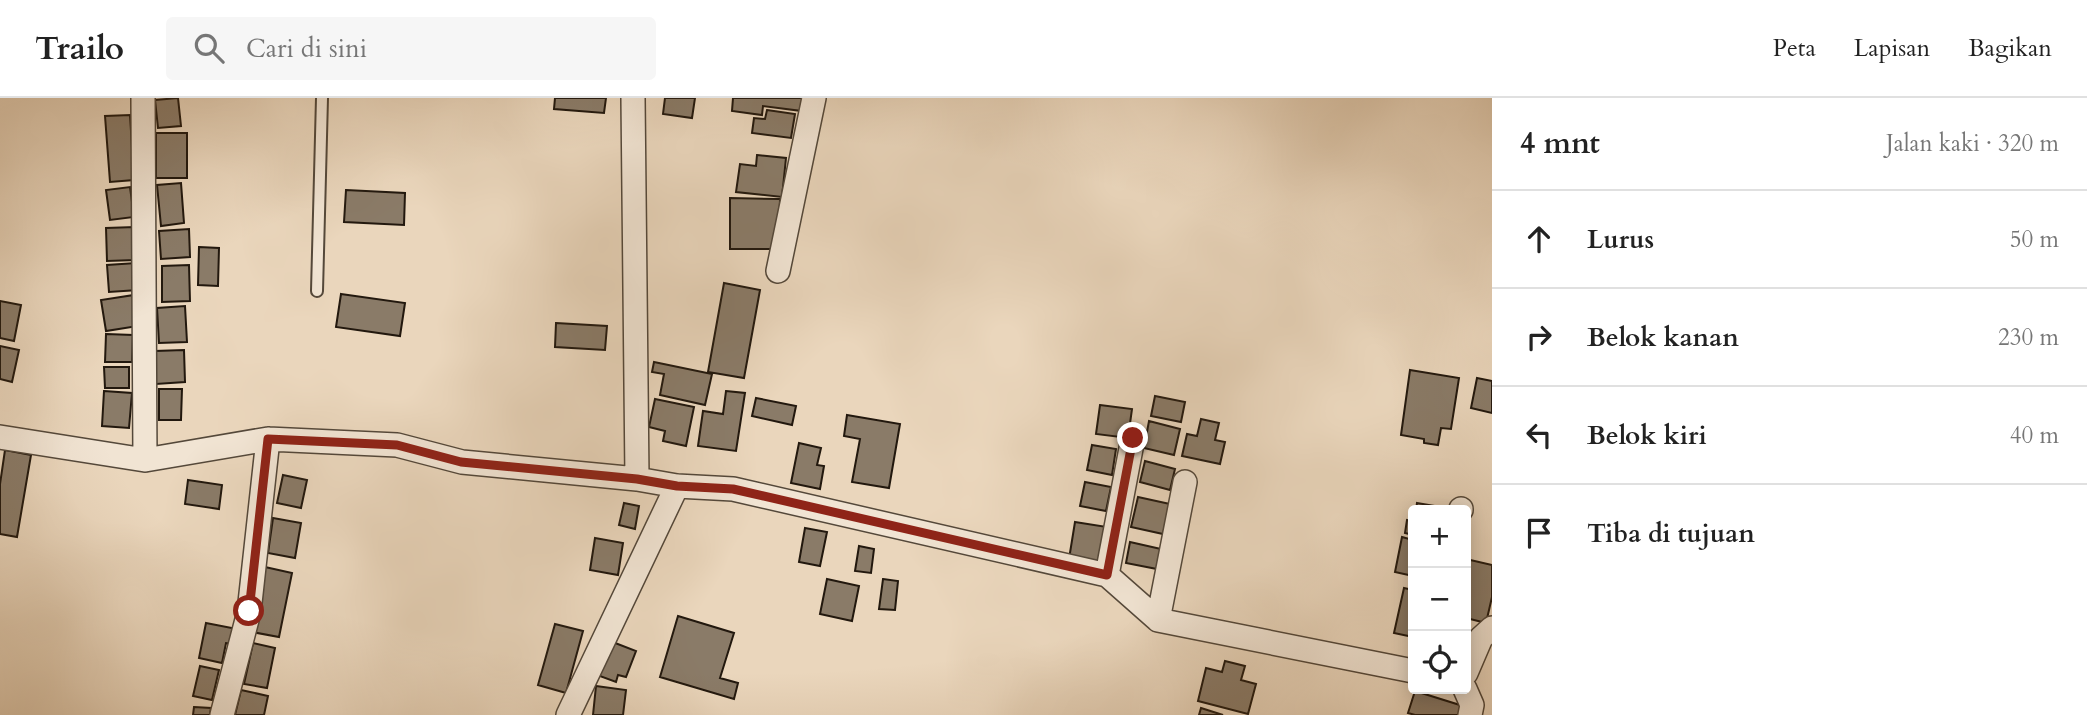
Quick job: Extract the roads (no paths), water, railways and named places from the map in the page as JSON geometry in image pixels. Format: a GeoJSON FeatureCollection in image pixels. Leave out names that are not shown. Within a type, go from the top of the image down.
{"type":"FeatureCollection","features":[{"type":"Feature","properties":{"kind":"street"},"geometry":{"type":"LineString","coordinates":[[143,98],[145,460]]}},
{"type":"Feature","properties":{"kind":"street"},"geometry":{"type":"LineString","coordinates":[[633,98],[637,479]]}},
{"type":"Feature","properties":{"kind":"street"},"geometry":{"type":"LineString","coordinates":[[778,271],[814,98]]}},
{"type":"Feature","properties":{"kind":"street"},"geometry":{"type":"LineString","coordinates":[[0,438],[145,460],[268,439],[397,445],[461,462],[637,479],[677,486],[733,489],[1107,575],[1158,620],[1408,670]]}},
{"type":"Feature","properties":{"kind":"street"},"geometry":{"type":"LineString","coordinates":[[1107,575],[1133,438]]}},
{"type":"Feature","properties":{"kind":"street"},"geometry":{"type":"LineString","coordinates":[[222,715],[249,611],[268,439]]}},
{"type":"Feature","properties":{"kind":"street"},"geometry":{"type":"LineString","coordinates":[[1158,620],[1185,482]]}},
{"type":"Feature","properties":{"kind":"street"},"geometry":{"type":"LineString","coordinates":[[568,715],[677,486]]}},
{"type":"Feature","properties":{"kind":"street"},"geometry":{"type":"LineString","coordinates":[[1471,661],[1481,638],[1492,628]]}},
{"type":"Feature","properties":{"kind":"street"},"geometry":{"type":"LineString","coordinates":[[1467,694],[1472,705],[1470,715]]}},
{"type":"Feature","properties":{"kind":"lane"},"geometry":{"type":"LineString","coordinates":[[317,291],[322,98]]}}]}
